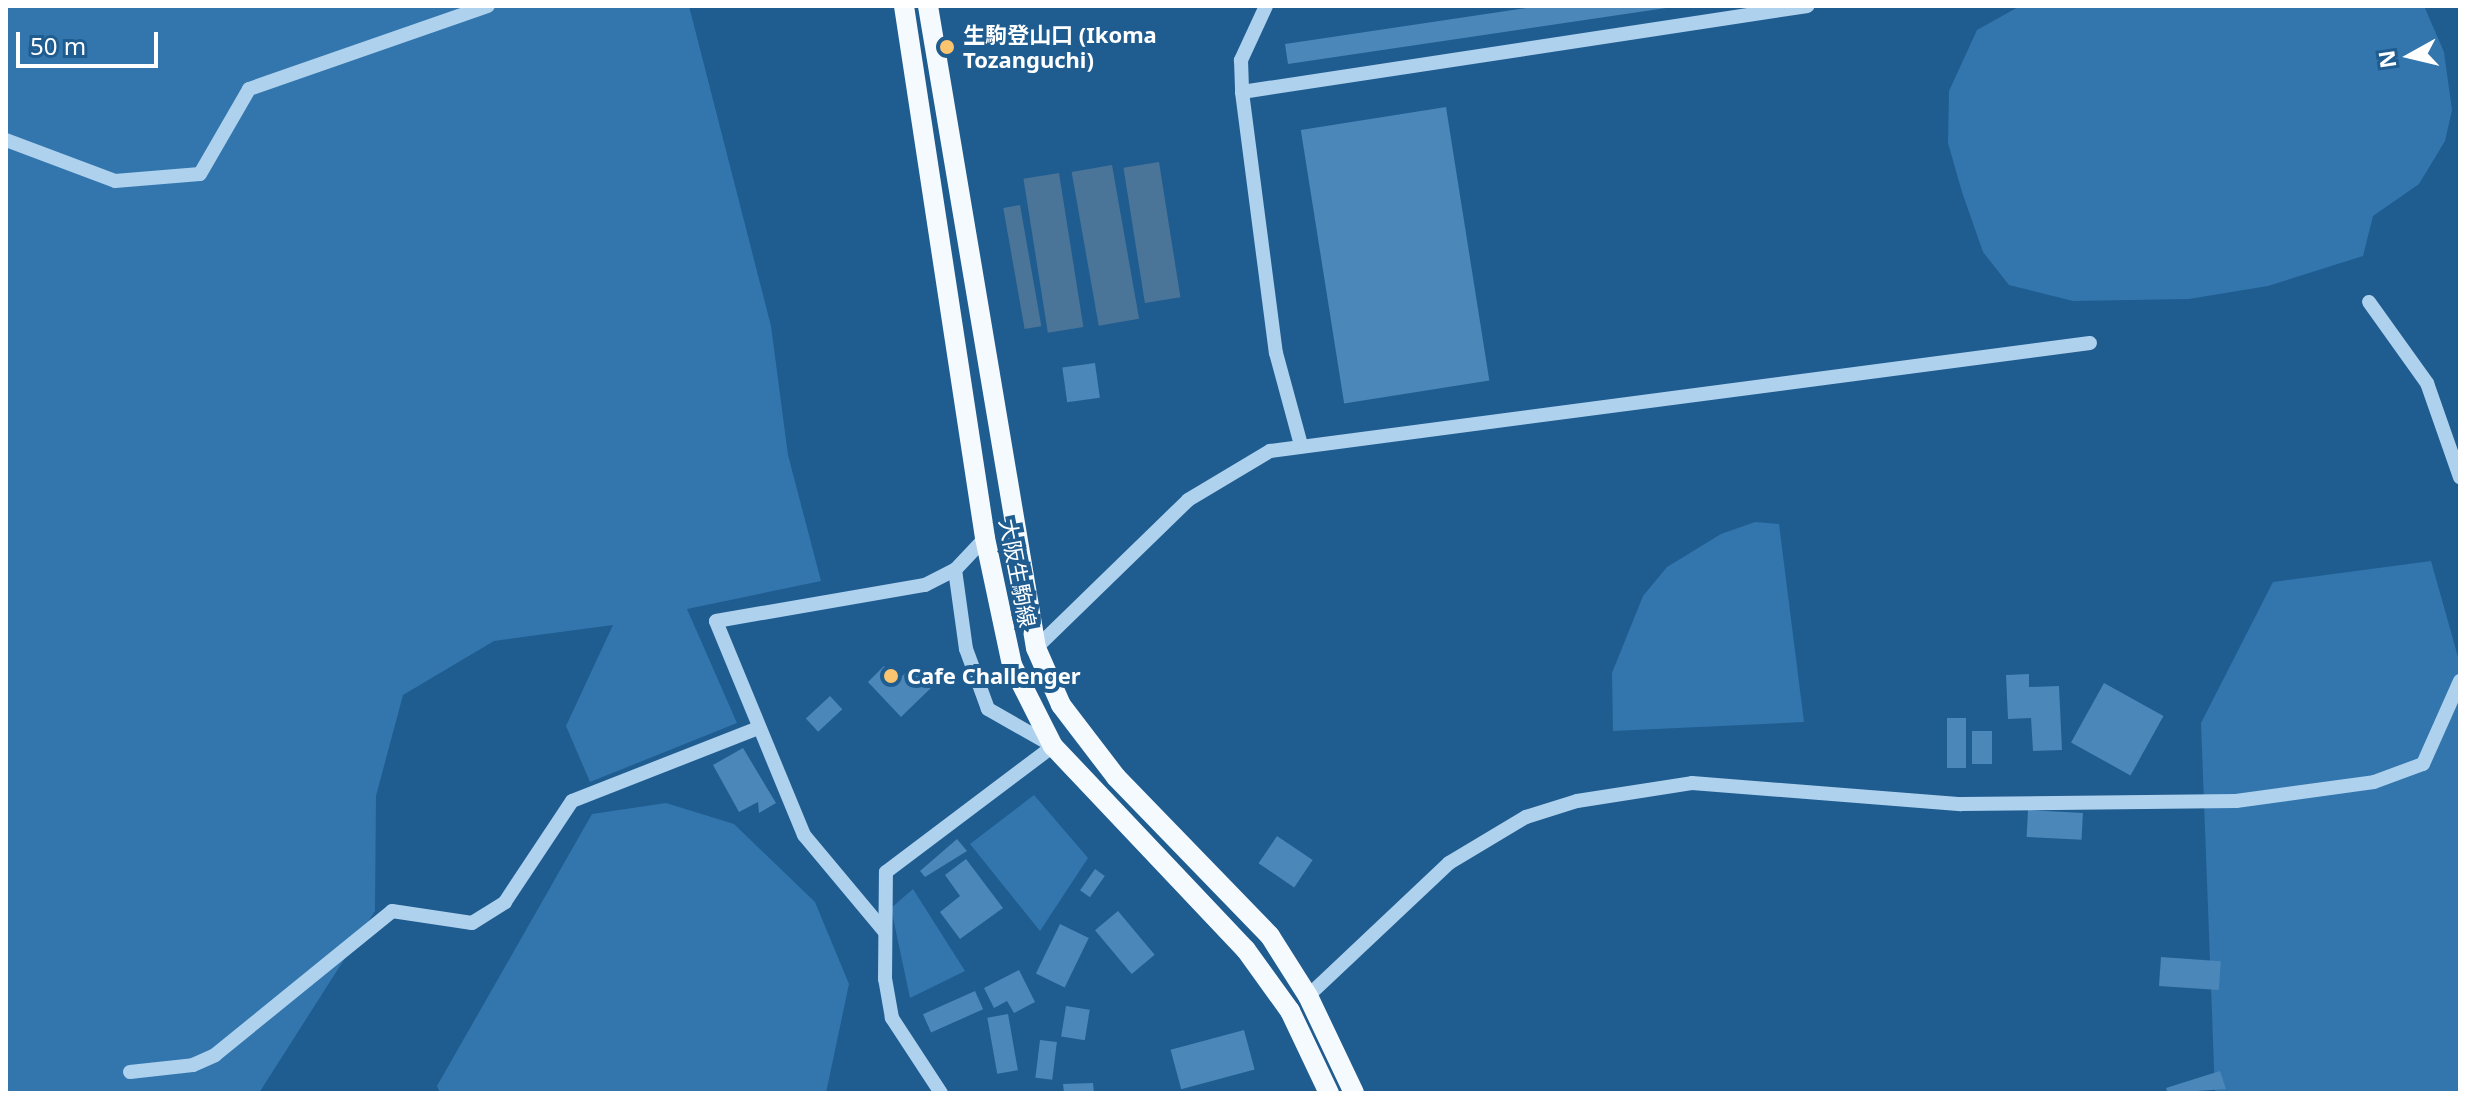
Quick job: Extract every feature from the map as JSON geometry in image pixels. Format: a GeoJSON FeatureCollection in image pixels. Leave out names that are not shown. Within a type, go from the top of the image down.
{"type":"FeatureCollection","features":[{"type":"Feature","properties":{"kind":"main road","name":"大阪生駒線"},"geometry":{"type":"LineString","coordinates":[[904,6],[985,538],[1012,665],[1053,746],[1246,950],[1290,1011],[1329,1093]]}},
{"type":"Feature","properties":{"kind":"main road","name":"大阪生駒線"},"geometry":{"type":"LineString","coordinates":[[928,6],[1036,648],[1061,705],[1116,777],[1219,878],[1308,996],[1354,1093]]}},
{"type":"Feature","properties":{"kind":"street"},"geometry":{"type":"LineString","coordinates":[[6,140],[115,181],[200,174],[249,89],[488,6]]}},
{"type":"Feature","properties":{"kind":"street"},"geometry":{"type":"LineString","coordinates":[[1266,6],[1241,60],[1242,92],[1276,353],[1301,445]]}},
{"type":"Feature","properties":{"kind":"street"},"geometry":{"type":"LineString","coordinates":[[1242,92],[1807,6]]}},
{"type":"Feature","properties":{"kind":"street"},"geometry":{"type":"LineString","coordinates":[[2369,302],[2427,383],[2460,477]]}},
{"type":"Feature","properties":{"kind":"street"},"geometry":{"type":"LineString","coordinates":[[1036,648],[1188,500],[1270,451],[2090,343]]}},
{"type":"Feature","properties":{"kind":"street"},"geometry":{"type":"LineString","coordinates":[[885,932],[804,835],[756,729],[716,621],[925,585],[955,570],[985,538]]}},
{"type":"Feature","properties":{"kind":"street"},"geometry":{"type":"LineString","coordinates":[[941,1093],[892,1018],[885,932],[886,872],[1053,746],[988,709],[966,649],[955,570]]}},
{"type":"Feature","properties":{"kind":"street"},"geometry":{"type":"LineString","coordinates":[[1308,996],[1449,863],[1526,817],[1577,801],[1692,783],[1961,804],[2236,801],[2374,782],[2423,764],[2460,681]]}},
{"type":"Feature","properties":{"kind":"street"},"geometry":{"type":"LineString","coordinates":[[130,1072],[193,1065],[215,1055],[392,911],[472,923],[505,902],[572,801],[756,729]]}},
{"type":"Feature","properties":{"kind":"shaded area"},"geometry":{"type":"Polygon","coordinates":[[[6,6],[689,6],[771,326],[788,455],[821,581],[687,609],[737,723],[590,782],[566,726],[613,625],[494,641],[403,695],[376,796],[375,911],[259,1093],[6,1093],[6,6]]]}},
{"type":"Feature","properties":{"kind":"shaded area"},"geometry":{"type":"Polygon","coordinates":[[[2020,6],[2424,6],[2444,52],[2452,110],[2445,141],[2419,184],[2373,216],[2363,256],[2268,286],[2189,299],[2073,301],[2009,285],[1983,252],[1962,192],[1948,143],[1949,91],[1977,30],[2020,6]]]}},
{"type":"Feature","properties":{"kind":"shaded area"},"geometry":{"type":"Polygon","coordinates":[[[1159,162],[1180,297],[1145,303],[1123,168],[1159,162]]]}},
{"type":"Feature","properties":{"kind":"shaded area"},"geometry":{"type":"Polygon","coordinates":[[[1112,165],[1139,319],[1099,326],[1072,172],[1112,165]]]}},
{"type":"Feature","properties":{"kind":"shaded area"},"geometry":{"type":"Polygon","coordinates":[[[1059,173],[1083,327],[1048,333],[1023,179],[1059,173]]]}},
{"type":"Feature","properties":{"kind":"shaded area"},"geometry":{"type":"Polygon","coordinates":[[[1020,205],[1041,326],[1025,329],[1003,208],[1020,205]]]}},
{"type":"Feature","properties":{"kind":"shaded area"},"geometry":{"type":"Polygon","coordinates":[[[1755,522],[1779,524],[1804,722],[1613,731],[1612,673],[1643,596],[1667,567],[1721,534],[1755,522]]]}},
{"type":"Feature","properties":{"kind":"shaded area"},"geometry":{"type":"Polygon","coordinates":[[[2431,561],[2460,664],[2460,1093],[2215,1093],[2201,723],[2273,582],[2431,561]]]}},
{"type":"Feature","properties":{"kind":"shaded area"},"geometry":{"type":"Polygon","coordinates":[[[1034,795],[1088,858],[1040,931],[970,844],[1034,795]]]}},
{"type":"Feature","properties":{"kind":"shaded area"},"geometry":{"type":"Polygon","coordinates":[[[666,803],[734,824],[815,902],[849,984],[826,1093],[440,1093],[437,1086],[592,814],[666,803]]]}},
{"type":"Feature","properties":{"kind":"shaded area"},"geometry":{"type":"Polygon","coordinates":[[[913,889],[965,971],[910,998],[891,908],[913,889]]]}},
{"type":"Feature","properties":{"kind":"building"},"geometry":{"type":"Polygon","coordinates":[[[1540,6],[1666,8],[1288,64],[1285,44],[1540,6]]]}},
{"type":"Feature","properties":{"kind":"building"},"geometry":{"type":"Polygon","coordinates":[[[1446,107],[1489,381],[1344,404],[1301,130],[1446,107]]]}},
{"type":"Feature","properties":{"kind":"building"},"geometry":{"type":"Polygon","coordinates":[[[1095,363],[1100,398],[1067,402],[1062,368],[1095,363]]]}},
{"type":"Feature","properties":{"kind":"building"},"geometry":{"type":"Polygon","coordinates":[[[914,665],[934,685],[901,717],[868,682],[884,666],[898,680],[914,665]]]}},
{"type":"Feature","properties":{"kind":"building"},"geometry":{"type":"Polygon","coordinates":[[[2029,674],[2029,687],[2059,686],[2062,750],[2033,751],[2031,718],[2008,719],[2006,675],[2029,674]]]}},
{"type":"Feature","properties":{"kind":"building"},"geometry":{"type":"Polygon","coordinates":[[[2104,683],[2163,716],[2131,775],[2071,742],[2104,683]]]}},
{"type":"Feature","properties":{"kind":"building"},"geometry":{"type":"Polygon","coordinates":[[[830,696],[842,709],[818,732],[806,719],[830,696]]]}},
{"type":"Feature","properties":{"kind":"building"},"geometry":{"type":"Polygon","coordinates":[[[1947,718],[1966,718],[1966,768],[1947,768],[1947,718]]]}},
{"type":"Feature","properties":{"kind":"building"},"geometry":{"type":"Polygon","coordinates":[[[1972,731],[1992,731],[1992,764],[1972,764],[1972,731]]]}},
{"type":"Feature","properties":{"kind":"building"},"geometry":{"type":"Polygon","coordinates":[[[743,748],[776,803],[759,813],[758,802],[739,812],[713,765],[743,748]]]}},
{"type":"Feature","properties":{"kind":"building"},"geometry":{"type":"Polygon","coordinates":[[[2028,810],[2083,813],[2082,840],[2027,837],[2028,810]]]}},
{"type":"Feature","properties":{"kind":"building"},"geometry":{"type":"Polygon","coordinates":[[[1277,836],[1313,860],[1294,887],[1259,863],[1277,836]]]}},
{"type":"Feature","properties":{"kind":"building"},"geometry":{"type":"Polygon","coordinates":[[[957,839],[967,851],[925,877],[920,871],[957,839]]]}},
{"type":"Feature","properties":{"kind":"building"},"geometry":{"type":"Polygon","coordinates":[[[966,859],[1003,908],[960,939],[940,912],[960,896],[945,875],[966,859]]]}},
{"type":"Feature","properties":{"kind":"building"},"geometry":{"type":"Polygon","coordinates":[[[1095,869],[1105,876],[1090,897],[1080,890],[1095,869]]]}},
{"type":"Feature","properties":{"kind":"building"},"geometry":{"type":"Polygon","coordinates":[[[1118,911],[1155,955],[1132,974],[1095,930],[1118,911]]]}},
{"type":"Feature","properties":{"kind":"building"},"geometry":{"type":"Polygon","coordinates":[[[1060,924],[1089,938],[1065,987],[1036,973],[1060,924]]]}},
{"type":"Feature","properties":{"kind":"building"},"geometry":{"type":"Polygon","coordinates":[[[2161,957],[2221,961],[2219,990],[2159,986],[2161,957]]]}},
{"type":"Feature","properties":{"kind":"building"},"geometry":{"type":"Polygon","coordinates":[[[1019,970],[1035,1002],[1014,1013],[1007,1001],[994,1008],[984,988],[1019,970]]]}},
{"type":"Feature","properties":{"kind":"building"},"geometry":{"type":"Polygon","coordinates":[[[975,991],[983,1009],[931,1032],[923,1014],[975,991]]]}},
{"type":"Feature","properties":{"kind":"building"},"geometry":{"type":"Polygon","coordinates":[[[1066,1006],[1090,1010],[1085,1040],[1061,1037],[1066,1006]]]}},
{"type":"Feature","properties":{"kind":"building"},"geometry":{"type":"Polygon","coordinates":[[[1008,1014],[1018,1070],[997,1074],[987,1018],[1008,1014]]]}},
{"type":"Feature","properties":{"kind":"building"},"geometry":{"type":"Polygon","coordinates":[[[1244,1030],[1255,1070],[1181,1089],[1171,1050],[1244,1030]]]}},
{"type":"Feature","properties":{"kind":"building"},"geometry":{"type":"Polygon","coordinates":[[[1040,1040],[1057,1042],[1052,1080],[1035,1078],[1040,1040]]]}},
{"type":"Feature","properties":{"kind":"building"},"geometry":{"type":"Polygon","coordinates":[[[2220,1071],[2226,1089],[2168,1093],[2166,1088],[2220,1071]]]}},
{"type":"Feature","properties":{"kind":"building"},"geometry":{"type":"Polygon","coordinates":[[[1093,1083],[1094,1093],[1064,1093],[1063,1084],[1093,1083]]]}},
{"type":"Feature","properties":{"kind":"place","name":"生駒登山口 (Ikoma Tozanguchi)"},"geometry":{"type":"Point","coordinates":[947,47]}},
{"type":"Feature","properties":{"kind":"place","name":"Cafe Challenger"},"geometry":{"type":"Point","coordinates":[891,676]}}]}
